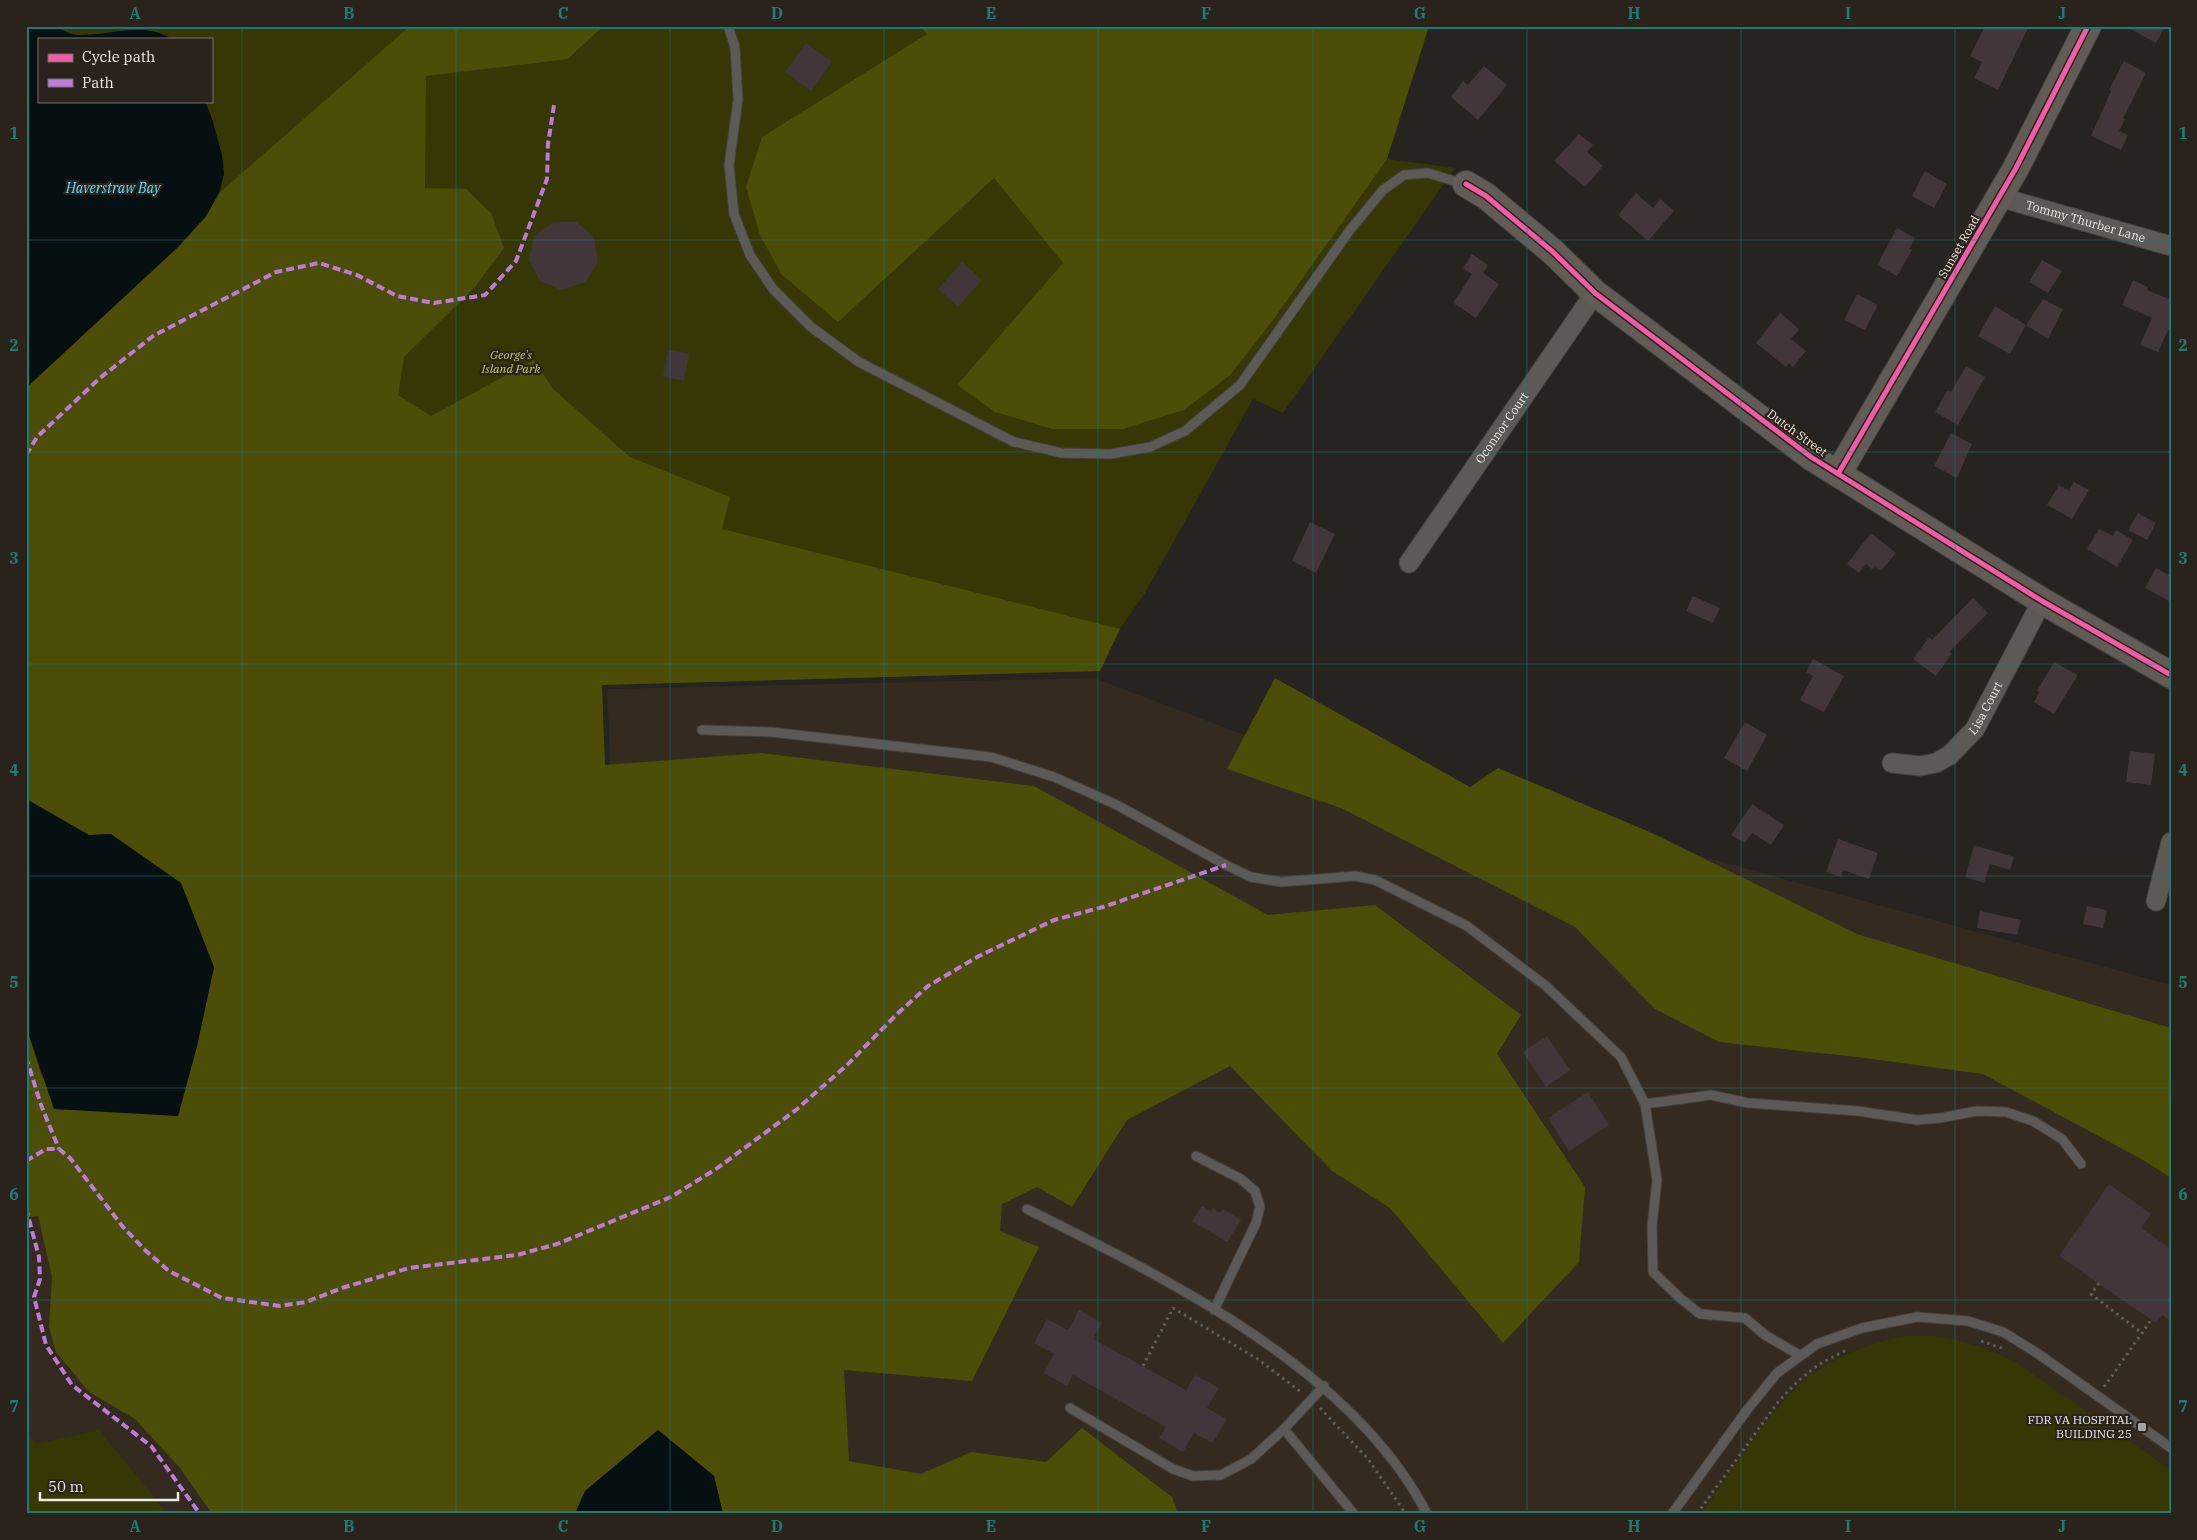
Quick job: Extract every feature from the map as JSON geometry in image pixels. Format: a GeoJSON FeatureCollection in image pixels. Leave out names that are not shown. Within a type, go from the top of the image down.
{"type":"FeatureCollection","features":[{"type":"Feature","properties":{"kind":"street","name":"Sunset Road"},"geometry":{"type":"LineString","coordinates":[[1838,474],[1999,197],[2088,26]]}},
{"type":"Feature","properties":{"kind":"street","name":"Dutch Street"},"geometry":{"type":"LineString","coordinates":[[1466,184],[1486,196],[1553,252],[1595,293],[1811,457],[2042,601],[2171,675]]}},
{"type":"Feature","properties":{"kind":"street","name":"Tommy Thurber Lane"},"geometry":{"type":"LineString","coordinates":[[1999,197],[2171,246]]}},
{"type":"Feature","properties":{"kind":"street","name":"Oconnor Court"},"geometry":{"type":"LineString","coordinates":[[1409,562],[1595,293]]}},
{"type":"Feature","properties":{"kind":"street","name":"Lisa Court"},"geometry":{"type":"LineString","coordinates":[[1892,763],[1920,766],[1936,763],[1950,755],[1976,729],[2042,601]]}},
{"type":"Feature","properties":{"kind":"street"},"geometry":{"type":"LineString","coordinates":[[2156,902],[2171,842]]}},
{"type":"Feature","properties":{"kind":"lane"},"geometry":{"type":"LineString","coordinates":[[728,26],[734,46],[738,100],[729,165],[734,214],[750,256],[773,290],[811,327],[860,362],[1014,442],[1062,453],[1112,454],[1150,447],[1185,431],[1240,384],[1350,230],[1383,190],[1404,175],[1428,173],[1466,184]]}},
{"type":"Feature","properties":{"kind":"lane"},"geometry":{"type":"LineString","coordinates":[[702,730],[771,732],[990,757],[1054,778],[1117,805],[1251,877],[1281,882],[1355,876],[1375,880],[1467,926],[1546,986],[1621,1057],[1645,1104],[1657,1180],[1652,1226],[1653,1272],[1700,1314],[1745,1318],[1765,1335],[1801,1356]]}},
{"type":"Feature","properties":{"kind":"lane"},"geometry":{"type":"LineString","coordinates":[[1645,1104],[1711,1096],[1748,1102],[1858,1111],[1917,1120],[1977,1111],[2006,1112],[2033,1121],[2062,1139],[2081,1164]]}},
{"type":"Feature","properties":{"kind":"lane"},"geometry":{"type":"LineString","coordinates":[[1196,1156],[1240,1179],[1254,1191],[1260,1207],[1256,1223],[1214,1310]]}},
{"type":"Feature","properties":{"kind":"lane"},"geometry":{"type":"LineString","coordinates":[[1027,1209],[1115,1254],[1230,1319],[1324,1386],[1382,1445],[1427,1514]]}},
{"type":"Feature","properties":{"kind":"lane"},"geometry":{"type":"LineString","coordinates":[[1672,1514],[1747,1410],[1777,1373],[1816,1344],[1862,1328],[1917,1317],[1968,1321],[2003,1332],[2037,1352],[2171,1448]]}},
{"type":"Feature","properties":{"kind":"lane"},"geometry":{"type":"LineString","coordinates":[[1070,1408],[1174,1469],[1193,1476],[1221,1475],[1251,1459],[1324,1386]]}},
{"type":"Feature","properties":{"kind":"lane"},"geometry":{"type":"LineString","coordinates":[[1284,1428],[1354,1514]]}},
{"type":"Feature","properties":{"kind":"path"},"geometry":{"type":"LineString","coordinates":[[2099,1283],[2091,1294],[2142,1333]]}},
{"type":"Feature","properties":{"kind":"path"},"geometry":{"type":"LineString","coordinates":[[1143,1366],[1173,1308],[1259,1360],[1303,1394]]}},
{"type":"Feature","properties":{"kind":"path"},"geometry":{"type":"LineString","coordinates":[[2098,1396],[2151,1320]]}},
{"type":"Feature","properties":{"kind":"path"},"geometry":{"type":"LineString","coordinates":[[1976,1339],[2006,1350]]}},
{"type":"Feature","properties":{"kind":"path"},"geometry":{"type":"LineString","coordinates":[[1697,1514],[1778,1402],[1798,1381],[1818,1365],[1854,1346]]}},
{"type":"Feature","properties":{"kind":"path"},"geometry":{"type":"LineString","coordinates":[[1319,1407],[1368,1459],[1406,1514]]}},
{"type":"Feature","properties":{"kind":"shaded area"},"geometry":{"type":"Polygon","coordinates":[[[410,26],[603,26],[568,59],[426,76],[425,188],[466,189],[491,213],[504,248],[475,287],[404,357],[398,395],[431,416],[534,360],[553,389],[630,457],[730,497],[722,529],[1120,629],[1100,671],[602,685],[605,765],[761,753],[1034,786],[1268,915],[1375,905],[1521,1015],[1497,1054],[1585,1187],[1579,1262],[1503,1343],[1390,1208],[1332,1171],[1230,1066],[1127,1120],[1072,1207],[1037,1187],[1002,1204],[1000,1231],[1039,1247],[972,1381],[844,1370],[849,1461],[921,1474],[971,1452],[1046,1462],[1082,1428],[1172,1497],[1178,1514],[723,1514],[714,1476],[658,1430],[585,1491],[575,1514],[212,1514],[180,1468],[135,1419],[89,1392],[56,1352],[49,1327],[52,1277],[38,1216],[26,1218],[26,1026],[42,1077],[178,1116],[197,1046],[214,967],[111,834],[89,835],[26,799],[26,388],[178,247],[206,217],[219,193],[410,26]]]}},
{"type":"Feature","properties":{"kind":"shaded area"},"geometry":{"type":"Polygon","coordinates":[[[920,26],[1429,26],[1387,159],[1276,316],[1230,375],[1184,410],[1123,429],[1052,429],[995,412],[957,385],[1063,263],[994,178],[838,322],[782,275],[760,235],[746,187],[762,137],[927,34],[920,26]]]}},
{"type":"Feature","properties":{"kind":"shaded area"},"geometry":{"type":"Polygon","coordinates":[[[1094,678],[1245,735],[1312,738],[1646,841],[2171,985],[2171,1514],[26,1514],[26,697],[628,1192],[607,689],[1094,678]]]}},
{"type":"Feature","properties":{"kind":"shaded area"},"geometry":{"type":"Polygon","coordinates":[[[1275,678],[1470,787],[1498,768],[1652,833],[1857,934],[2171,1028],[2171,1178],[2143,1160],[1983,1074],[1857,1057],[1719,1042],[1655,1009],[1575,927],[1341,808],[1227,769],[1275,678]]]}},
{"type":"Feature","properties":{"kind":"green space","name":"George's Island Park"},"geometry":{"type":"Polygon","coordinates":[[[53,26],[1429,26],[1387,159],[1455,168],[1283,413],[1253,399],[1145,593],[1120,629],[1100,671],[601,685],[622,1186],[26,388],[223,162],[212,119],[205,102],[212,102],[212,38],[169,38],[149,30],[87,36],[66,33],[53,26]]]}},
{"type":"Feature","properties":{"kind":"green space"},"geometry":{"type":"Polygon","coordinates":[[[1905,1336],[1931,1336],[1976,1345],[2017,1363],[2171,1470],[2171,1514],[1701,1514],[1772,1415],[1784,1400],[1808,1377],[1846,1355],[1874,1344],[1905,1336]]]}},
{"type":"Feature","properties":{"kind":"green space"},"geometry":{"type":"Polygon","coordinates":[[[99,1430],[168,1514],[26,1514],[26,1434],[36,1444],[99,1430]]]}},
{"type":"Feature","properties":{"kind":"water","name":"Haverstraw Bay"},"geometry":{"type":"Polygon","coordinates":[[[26,26],[51,26],[79,35],[138,30],[161,34],[169,38],[38,38],[38,102],[205,102],[222,155],[224,174],[219,193],[206,216],[178,247],[26,388],[26,26]]]}},
{"type":"Feature","properties":{"kind":"water"},"geometry":{"type":"Polygon","coordinates":[[[26,799],[89,835],[111,834],[181,883],[214,967],[197,1046],[178,1116],[54,1109],[26,1026],[26,799]]]}},
{"type":"Feature","properties":{"kind":"water"},"geometry":{"type":"Polygon","coordinates":[[[658,1430],[714,1476],[723,1514],[575,1514],[585,1491],[658,1430]]]}},
{"type":"Feature","properties":{"kind":"building"},"geometry":{"type":"Polygon","coordinates":[[[1985,26],[2029,26],[1998,90],[1974,78],[1982,62],[1970,56],[1985,26]]]}},
{"type":"Feature","properties":{"kind":"building"},"geometry":{"type":"Polygon","coordinates":[[[2125,26],[2165,26],[2156,43],[2125,26]]]}},
{"type":"Feature","properties":{"kind":"building"},"geometry":{"type":"Polygon","coordinates":[[[806,43],[832,62],[811,91],[785,72],[806,43]]]}},
{"type":"Feature","properties":{"kind":"building"},"geometry":{"type":"Polygon","coordinates":[[[2124,61],[2146,73],[2119,131],[2128,135],[2121,150],[2091,136],[2111,91],[2109,90],[2124,61]]]}},
{"type":"Feature","properties":{"kind":"building"},"geometry":{"type":"Polygon","coordinates":[[[1484,66],[1507,85],[1478,120],[1451,97],[1463,81],[1468,85],[1484,66]]]}},
{"type":"Feature","properties":{"kind":"building"},"geometry":{"type":"Polygon","coordinates":[[[1579,134],[1593,145],[1587,152],[1603,166],[1585,187],[1554,161],[1579,134]]]}},
{"type":"Feature","properties":{"kind":"building"},"geometry":{"type":"Polygon","coordinates":[[[1925,171],[1947,184],[1934,208],[1912,196],[1925,171]]]}},
{"type":"Feature","properties":{"kind":"building"},"geometry":{"type":"Polygon","coordinates":[[[1636,193],[1653,208],[1660,199],[1674,211],[1648,241],[1618,215],[1636,193]]]}},
{"type":"Feature","properties":{"kind":"building"},"geometry":{"type":"Polygon","coordinates":[[[553,222],[577,222],[594,238],[598,262],[585,282],[561,290],[540,281],[529,260],[534,237],[553,222]]]}},
{"type":"Feature","properties":{"kind":"building"},"geometry":{"type":"Polygon","coordinates":[[[1897,228],[1915,238],[1909,249],[1912,250],[1897,276],[1877,265],[1897,228]]]}},
{"type":"Feature","properties":{"kind":"building"},"geometry":{"type":"Polygon","coordinates":[[[1472,254],[1488,265],[1483,273],[1499,284],[1476,318],[1453,303],[1472,274],[1463,268],[1472,254]]]}},
{"type":"Feature","properties":{"kind":"building"},"geometry":{"type":"Polygon","coordinates":[[[2042,260],[2062,271],[2048,293],[2029,282],[2042,260]]]}},
{"type":"Feature","properties":{"kind":"building"},"geometry":{"type":"Polygon","coordinates":[[[962,262],[982,280],[958,307],[938,289],[962,262]]]}},
{"type":"Feature","properties":{"kind":"building"},"geometry":{"type":"Polygon","coordinates":[[[2133,280],[2148,287],[2147,290],[2171,300],[2171,324],[2158,352],[2140,345],[2152,318],[2122,305],[2133,280]]]}},
{"type":"Feature","properties":{"kind":"building"},"geometry":{"type":"Polygon","coordinates":[[[1857,294],[1878,305],[1865,330],[1844,320],[1857,294]]]}},
{"type":"Feature","properties":{"kind":"building"},"geometry":{"type":"Polygon","coordinates":[[[2043,299],[2063,309],[2048,339],[2026,325],[2043,299]]]}},
{"type":"Feature","properties":{"kind":"building"},"geometry":{"type":"Polygon","coordinates":[[[1995,306],[2026,325],[2010,354],[1978,336],[1995,306]]]}},
{"type":"Feature","properties":{"kind":"building"},"geometry":{"type":"Polygon","coordinates":[[[1780,313],[1799,329],[1791,339],[1806,351],[1793,367],[1789,363],[1786,367],[1756,343],[1780,313]]]}},
{"type":"Feature","properties":{"kind":"building"},"geometry":{"type":"Polygon","coordinates":[[[668,350],[689,353],[684,381],[663,377],[668,350]]]}},
{"type":"Feature","properties":{"kind":"building"},"geometry":{"type":"Polygon","coordinates":[[[1966,366],[1985,377],[1958,425],[1935,412],[1947,391],[1951,392],[1966,366]]]}},
{"type":"Feature","properties":{"kind":"building"},"geometry":{"type":"Polygon","coordinates":[[[1951,433],[1972,444],[1957,478],[1934,466],[1951,433]]]}},
{"type":"Feature","properties":{"kind":"building"},"geometry":{"type":"Polygon","coordinates":[[[2074,482],[2089,490],[2072,519],[2047,505],[2059,485],[2069,491],[2074,482]]]}},
{"type":"Feature","properties":{"kind":"building"},"geometry":{"type":"Polygon","coordinates":[[[2138,513],[2156,523],[2147,540],[2128,530],[2138,513]]]}},
{"type":"Feature","properties":{"kind":"building"},"geometry":{"type":"Polygon","coordinates":[[[1310,522],[1335,534],[1316,573],[1292,561],[1310,522]]]}},
{"type":"Feature","properties":{"kind":"building"},"geometry":{"type":"Polygon","coordinates":[[[2099,529],[2113,536],[2116,530],[2133,540],[2117,567],[2087,549],[2099,529]]]}},
{"type":"Feature","properties":{"kind":"building"},"geometry":{"type":"Polygon","coordinates":[[[1871,533],[1896,553],[1881,571],[1875,567],[1873,570],[1866,564],[1859,573],[1847,564],[1871,533]]]}},
{"type":"Feature","properties":{"kind":"building"},"geometry":{"type":"Polygon","coordinates":[[[2156,568],[2171,576],[2171,602],[2145,588],[2156,568]]]}},
{"type":"Feature","properties":{"kind":"building"},"geometry":{"type":"Polygon","coordinates":[[[1693,596],[1720,608],[1713,623],[1686,611],[1693,596]]]}},
{"type":"Feature","properties":{"kind":"building"},"geometry":{"type":"Polygon","coordinates":[[[1973,598],[1988,613],[1949,652],[1952,654],[1936,676],[1913,659],[1929,637],[1932,640],[1973,598]]]}},
{"type":"Feature","properties":{"kind":"building"},"geometry":{"type":"Polygon","coordinates":[[[1813,659],[1844,676],[1824,712],[1800,700],[1813,676],[1806,672],[1813,659]]]}},
{"type":"Feature","properties":{"kind":"building"},"geometry":{"type":"Polygon","coordinates":[[[2054,662],[2078,675],[2054,714],[2034,702],[2039,692],[2037,691],[2054,662]]]}},
{"type":"Feature","properties":{"kind":"building"},"geometry":{"type":"Polygon","coordinates":[[[1745,722],[1767,735],[1747,771],[1724,758],[1745,722]]]}},
{"type":"Feature","properties":{"kind":"building"},"geometry":{"type":"Polygon","coordinates":[[[2130,751],[2155,754],[2151,785],[2126,782],[2130,751]]]}},
{"type":"Feature","properties":{"kind":"building"},"geometry":{"type":"Polygon","coordinates":[[[1752,804],[1784,825],[1771,845],[1752,833],[1745,843],[1731,835],[1752,804]]]}},
{"type":"Feature","properties":{"kind":"building"},"geometry":{"type":"Polygon","coordinates":[[[1838,839],[1878,853],[1869,879],[1843,870],[1841,877],[1826,872],[1838,839]]]}},
{"type":"Feature","properties":{"kind":"building"},"geometry":{"type":"Polygon","coordinates":[[[1974,845],[2014,857],[2010,870],[1990,864],[1984,883],[1965,877],[1974,845]]]}},
{"type":"Feature","properties":{"kind":"building"},"geometry":{"type":"Polygon","coordinates":[[[2087,906],[2107,910],[2103,928],[2083,924],[2087,906]]]}},
{"type":"Feature","properties":{"kind":"building"},"geometry":{"type":"Polygon","coordinates":[[[1980,911],[2021,920],[2017,935],[1977,928],[1980,911]]]}},
{"type":"Feature","properties":{"kind":"building"},"geometry":{"type":"Polygon","coordinates":[[[1547,1036],[1570,1070],[1546,1087],[1523,1052],[1547,1036]]]}},
{"type":"Feature","properties":{"kind":"building"},"geometry":{"type":"Polygon","coordinates":[[[1588,1092],[1609,1125],[1569,1151],[1548,1118],[1588,1092]]]}},
{"type":"Feature","properties":{"kind":"building"},"geometry":{"type":"Polygon","coordinates":[[[2109,1184],[2151,1214],[2141,1228],[2171,1249],[2171,1321],[2162,1315],[2156,1323],[2059,1256],[2109,1184]]]}},
{"type":"Feature","properties":{"kind":"building"},"geometry":{"type":"Polygon","coordinates":[[[1202,1206],[1211,1211],[1213,1208],[1220,1213],[1223,1209],[1241,1220],[1227,1242],[1192,1221],[1202,1206]]]}},
{"type":"Feature","properties":{"kind":"building"},"geometry":{"type":"Polygon","coordinates":[[[1079,1310],[1102,1323],[1093,1339],[1186,1390],[1195,1375],[1219,1388],[1207,1408],[1227,1419],[1213,1443],[1194,1433],[1183,1452],[1159,1438],[1166,1427],[1073,1375],[1067,1386],[1044,1373],[1054,1354],[1034,1343],[1047,1319],[1068,1330],[1079,1310]]]}},
{"type":"Feature","properties":{"kind":"marked path"},"geometry":{"type":"LineString","coordinates":[[26,455],[37,437],[100,378],[153,336],[276,272],[319,263],[357,275],[397,296],[434,303],[485,295],[516,261],[547,179],[548,144],[554,105]]}},
{"type":"Feature","properties":{"kind":"marked path"},"geometry":{"type":"LineString","coordinates":[[26,1161],[46,1149],[59,1149],[70,1158],[123,1227],[146,1251],[169,1271],[222,1298],[280,1306],[306,1302],[342,1288],[409,1268],[517,1255],[557,1244],[671,1197],[716,1169],[796,1110],[846,1066],[897,1014],[928,986],[979,956],[1054,920],[1103,907],[1226,865]]}},
{"type":"Feature","properties":{"kind":"marked path"},"geometry":{"type":"LineString","coordinates":[[26,1057],[41,1105],[59,1149]]}},
{"type":"Feature","properties":{"kind":"marked path"},"geometry":{"type":"LineString","coordinates":[[26,1208],[39,1257],[40,1279],[34,1297],[46,1345],[72,1385],[151,1446],[200,1514]]}},
{"type":"Feature","properties":{"kind":"cycle path"},"geometry":{"type":"LineString","coordinates":[[1838,474],[2016,168],[2088,26]]}},
{"type":"Feature","properties":{"kind":"cycle path"},"geometry":{"type":"LineString","coordinates":[[1466,184],[1486,196],[1553,252],[1595,293],[1811,457],[2042,601],[2171,675]]}},
{"type":"Feature","properties":{"kind":"place","name":"FDR VA HOSPITAL BUILDING 25"},"geometry":{"type":"Point","coordinates":[2142,1427]}}]}
